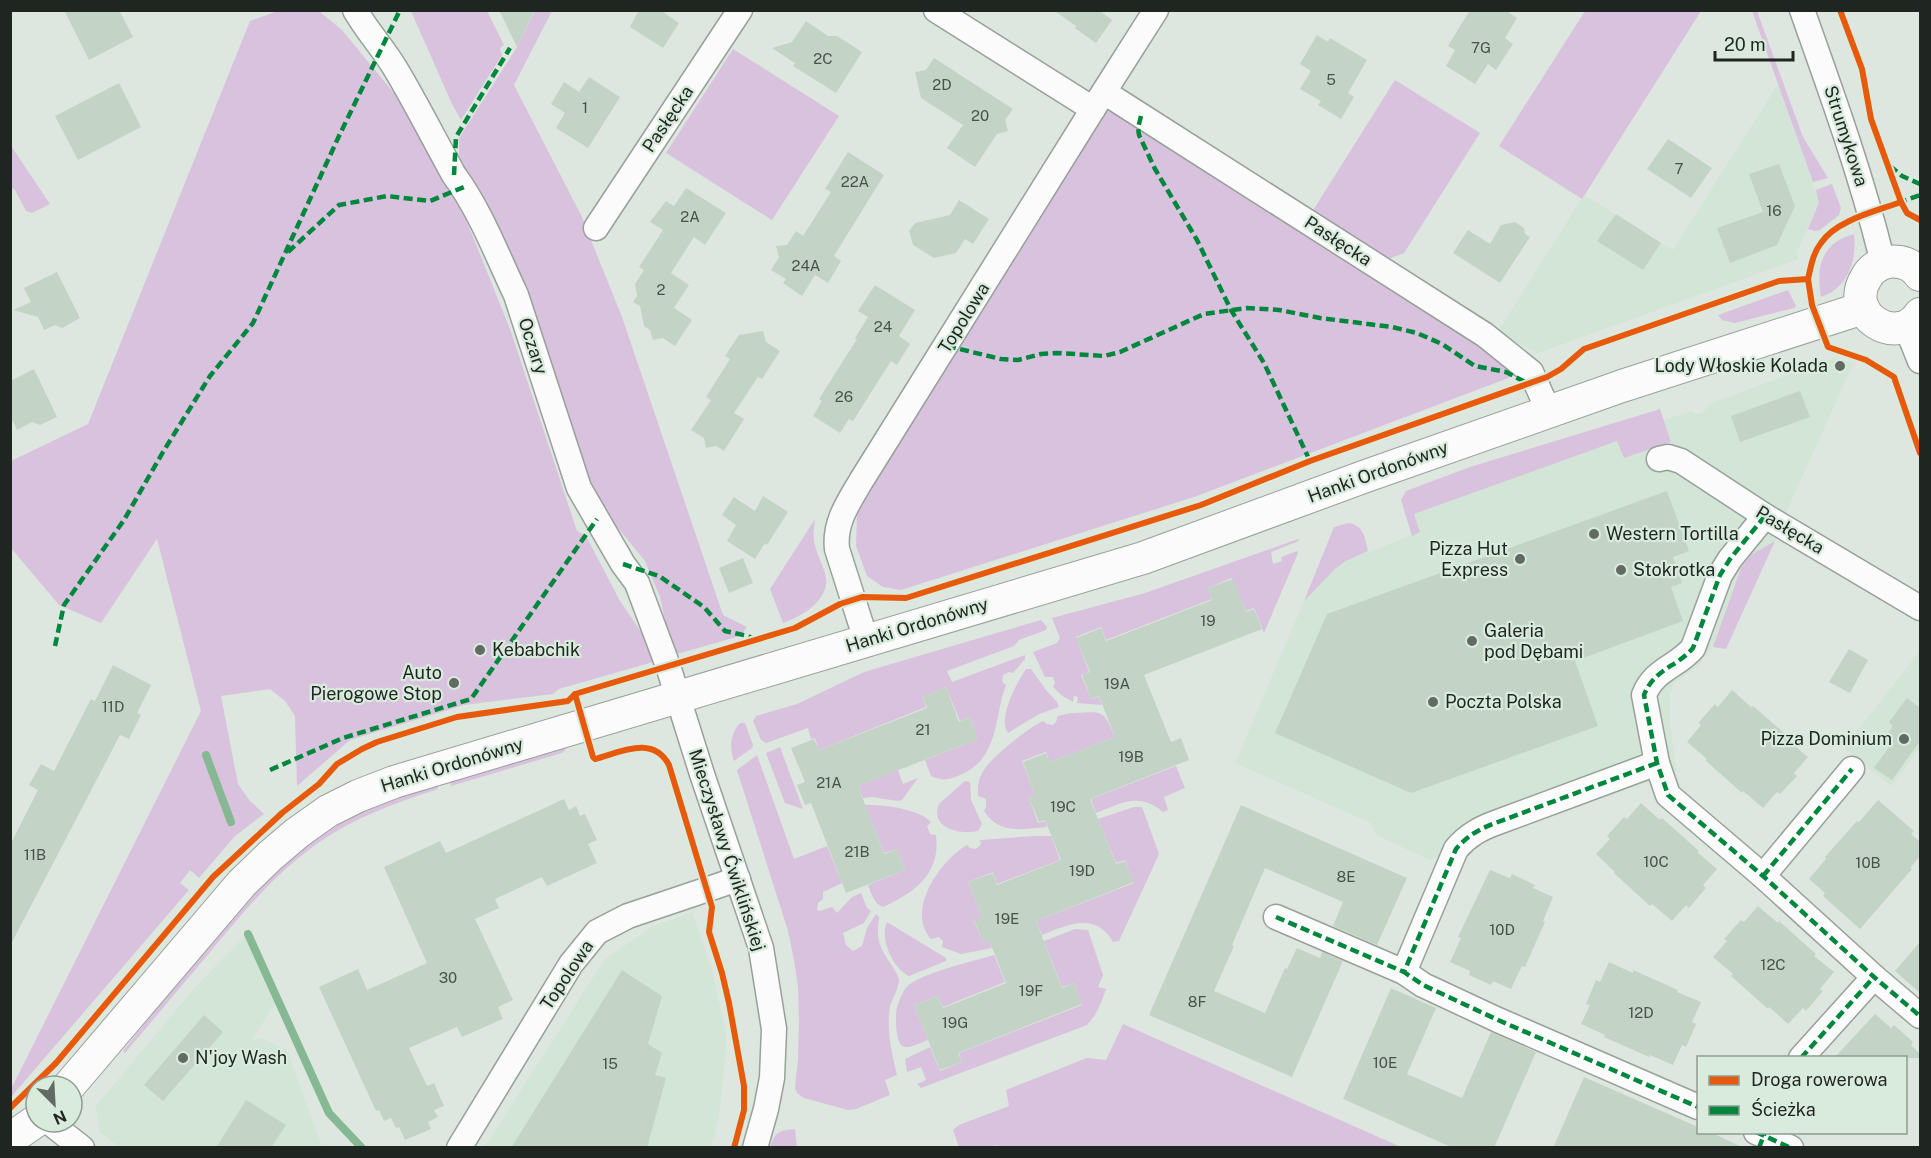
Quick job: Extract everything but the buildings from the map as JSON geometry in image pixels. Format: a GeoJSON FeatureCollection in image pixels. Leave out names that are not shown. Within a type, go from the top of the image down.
{"type":"FeatureCollection","features":[{"type":"Feature","properties":{"kind":"street","name":"Oczary"},"geometry":{"type":"LineString","coordinates":[[355,10],[396,70],[454,175],[464,188],[505,271],[516,295],[579,488],[623,564],[637,583],[678,696]]}},
{"type":"Feature","properties":{"kind":"street","name":"Pasłęcka"},"geometry":{"type":"LineString","coordinates":[[596,228],[740,10]]}},
{"type":"Feature","properties":{"kind":"street","name":"Pasłęcka"},"geometry":{"type":"LineString","coordinates":[[936,10],[1098,100],[1485,335],[1531,372],[1549,412]]}},
{"type":"Feature","properties":{"kind":"street","name":"Topolowa"},"geometry":{"type":"LineString","coordinates":[[866,640],[837,549],[836,538],[842,516],[861,481],[1156,10]]}},
{"type":"Feature","properties":{"kind":"street","name":"Strumykowa"},"geometry":{"type":"LineString","coordinates":[[1802,10],[1871,213],[1883,263]]}},
{"type":"Feature","properties":{"kind":"street"},"geometry":{"type":"LineString","coordinates":[[1920,275],[1913,267],[1902,262],[1883,263],[1875,267],[1863,282],[1861,290],[1863,308],[1874,322],[1889,329],[1913,320],[1920,361]]}},
{"type":"Feature","properties":{"kind":"street","name":"Hanki Ordonówny"},"geometry":{"type":"LineString","coordinates":[[79,1074],[242,884],[270,856],[297,833],[328,812],[358,796],[394,782],[1143,558],[1549,412],[1863,308]]}},
{"type":"Feature","properties":{"kind":"street","name":"Pasłęcka"},"geometry":{"type":"LineString","coordinates":[[1659,459],[1668,457],[1682,461],[1765,516],[1920,608]]}},
{"type":"Feature","properties":{"kind":"street"},"geometry":{"type":"LineString","coordinates":[[1765,516],[1720,575],[1693,648],[1688,654],[1655,676],[1647,688],[1644,695],[1657,763],[1668,795],[1920,1016]]}},
{"type":"Feature","properties":{"kind":"street","name":"Mieczysławy Ćwiklińskiej"},"geometry":{"type":"LineString","coordinates":[[678,696],[760,948],[774,1029],[772,1078],[755,1148]]}},
{"type":"Feature","properties":{"kind":"street"},"geometry":{"type":"LineString","coordinates":[[1404,972],[1456,849],[1476,830],[1657,763]]}},
{"type":"Feature","properties":{"kind":"street"},"geometry":{"type":"LineString","coordinates":[[1763,876],[1852,769]]}},
{"type":"Feature","properties":{"kind":"street","name":"Topolowa"},"geometry":{"type":"LineString","coordinates":[[459,1148],[571,964],[597,932],[628,916],[738,879]]}},
{"type":"Feature","properties":{"kind":"street"},"geometry":{"type":"LineString","coordinates":[[1276,916],[1404,972],[1423,985],[1508,1025],[1697,1107]]}},
{"type":"Feature","properties":{"kind":"street"},"geometry":{"type":"LineString","coordinates":[[1803,1056],[1874,977]]}},
{"type":"Feature","properties":{"kind":"street"},"geometry":{"type":"LineString","coordinates":[[10,1139],[24,1129]]}},
{"type":"Feature","properties":{"kind":"street"},"geometry":{"type":"LineString","coordinates":[[64,1134],[82,1148]]}},
{"type":"Feature","properties":{"kind":"street"},"geometry":{"type":"LineString","coordinates":[[1761,1137],[1791,1148]]}},
{"type":"Feature","properties":{"kind":"shaded area"},"geometry":{"type":"Polygon","coordinates":[[[278,11],[319,11],[342,30],[397,97],[457,197],[510,329],[577,531],[586,536],[620,601],[660,660],[559,689],[553,694],[464,705],[350,740],[297,786],[295,716],[285,701],[270,689],[221,696],[238,784],[250,801],[264,814],[235,836],[199,878],[190,870],[180,883],[189,890],[31,1074],[24,1074],[24,1082],[11,1097],[11,1089],[201,711],[157,539],[101,623],[59,605],[11,548],[11,461],[88,424],[250,21],[278,11]]]}},
{"type":"Feature","properties":{"kind":"shaded area"},"geometry":{"type":"Polygon","coordinates":[[[411,11],[487,11],[504,45],[500,48],[502,55],[461,120],[452,104],[411,11]]]}},
{"type":"Feature","properties":{"kind":"shaded area"},"geometry":{"type":"Polygon","coordinates":[[[535,11],[552,11],[514,85],[581,215],[622,317],[723,615],[747,627],[740,636],[677,654],[671,647],[660,597],[645,561],[590,494],[459,164],[459,138],[517,47],[535,11]]]}},
{"type":"Feature","properties":{"kind":"shaded area"},"geometry":{"type":"Polygon","coordinates":[[[1585,11],[1701,11],[1582,199],[1499,146],[1585,11]]]}},
{"type":"Feature","properties":{"kind":"shaded area"},"geometry":{"type":"Polygon","coordinates":[[[1752,11],[1757,11],[1803,137],[1828,178],[1813,182],[1752,11]]]}},
{"type":"Feature","properties":{"kind":"shaded area"},"geometry":{"type":"Polygon","coordinates":[[[733,49],[839,116],[772,220],[666,153],[733,49]]]}},
{"type":"Feature","properties":{"kind":"shaded area"},"geometry":{"type":"Polygon","coordinates":[[[1395,80],[1480,133],[1404,253],[1388,259],[1312,212],[1395,80]]]}},
{"type":"Feature","properties":{"kind":"shaded area"},"geometry":{"type":"Polygon","coordinates":[[[1778,84],[1820,203],[1796,253],[1799,259],[1538,353],[1498,331],[1584,195],[1673,250],[1778,84]]]}},
{"type":"Feature","properties":{"kind":"shaded area"},"geometry":{"type":"Polygon","coordinates":[[[1112,110],[1484,346],[1519,374],[1194,497],[901,590],[883,587],[867,576],[856,546],[857,515],[874,478],[1101,115],[1112,110]]]}},
{"type":"Feature","properties":{"kind":"shaded area"},"geometry":{"type":"Polygon","coordinates":[[[10,146],[50,204],[32,213],[26,211],[15,190],[11,187],[10,146]]]}},
{"type":"Feature","properties":{"kind":"shaded area"},"geometry":{"type":"Polygon","coordinates":[[[1832,184],[1841,208],[1839,215],[1820,230],[1808,229],[1819,203],[1816,190],[1832,184]]]}},
{"type":"Feature","properties":{"kind":"shaded area"},"geometry":{"type":"Polygon","coordinates":[[[1854,234],[1854,254],[1849,272],[1838,287],[1821,297],[1819,276],[1823,258],[1834,243],[1854,234]]]}},
{"type":"Feature","properties":{"kind":"shaded area"},"geometry":{"type":"Polygon","coordinates":[[[1788,290],[1796,306],[1794,308],[1735,323],[1722,320],[1718,315],[1788,290]]]}},
{"type":"Feature","properties":{"kind":"shaded area"},"geometry":{"type":"Polygon","coordinates":[[[1834,358],[1853,364],[1775,541],[1762,548],[1741,568],[1713,647],[1698,666],[1674,683],[1670,694],[1670,721],[1676,772],[1430,860],[1376,835],[1371,823],[1235,763],[1304,601],[1336,568],[1346,561],[1420,532],[1414,514],[1618,440],[1624,458],[1671,442],[1663,420],[1692,411],[1696,414],[1701,413],[1709,404],[1834,358]]]}},
{"type":"Feature","properties":{"kind":"shaded area"},"geometry":{"type":"Polygon","coordinates":[[[1660,409],[1671,442],[1624,458],[1617,441],[1414,514],[1420,532],[1412,536],[1401,500],[1406,491],[1470,467],[1660,409]]]}},
{"type":"Feature","properties":{"kind":"shaded area"},"geometry":{"type":"Polygon","coordinates":[[[815,519],[814,542],[825,574],[826,586],[823,594],[812,607],[783,623],[770,589],[815,519]]]}},
{"type":"Feature","properties":{"kind":"shaded area"},"geometry":{"type":"Polygon","coordinates":[[[1348,523],[1361,529],[1368,551],[1336,568],[1304,601],[1334,527],[1348,523]]]}},
{"type":"Feature","properties":{"kind":"shaded area"},"geometry":{"type":"Polygon","coordinates":[[[1298,539],[1299,541],[1271,552],[1273,564],[1282,561],[1281,557],[1297,551],[1298,553],[1264,633],[1254,608],[1246,611],[1232,578],[1208,588],[1212,599],[1106,640],[1101,627],[1076,637],[1089,672],[1081,675],[1091,699],[1099,697],[1102,705],[1077,703],[1078,697],[1074,696],[1073,702],[1053,687],[1055,683],[1053,677],[1045,677],[1033,652],[1057,643],[1060,638],[1052,618],[1145,593],[1298,539]]]}},
{"type":"Feature","properties":{"kind":"shaded area"},"geometry":{"type":"Polygon","coordinates":[[[1775,541],[1726,649],[1713,647],[1741,568],[1751,555],[1775,541]]]}},
{"type":"Feature","properties":{"kind":"shaded area"},"geometry":{"type":"Polygon","coordinates":[[[1041,620],[1047,627],[1046,630],[1019,640],[1014,646],[947,671],[952,682],[1025,655],[1025,659],[1013,673],[1003,675],[1002,682],[1006,685],[988,749],[972,769],[958,776],[938,779],[931,776],[925,760],[978,739],[970,717],[960,721],[946,687],[922,697],[926,707],[819,750],[815,738],[811,739],[808,728],[766,743],[761,740],[753,721],[756,716],[797,704],[864,672],[1041,620]]]}},
{"type":"Feature","properties":{"kind":"shaded area"},"geometry":{"type":"Polygon","coordinates":[[[1920,651],[1920,748],[1891,786],[1844,748],[1920,651]]]}},
{"type":"Feature","properties":{"kind":"shaded area"},"geometry":{"type":"Polygon","coordinates":[[[1026,669],[1031,669],[1059,707],[1039,714],[1008,733],[1005,727],[1006,710],[1013,691],[1026,669]]]}},
{"type":"Feature","properties":{"kind":"shaded area"},"geometry":{"type":"Polygon","coordinates":[[[1071,713],[1100,713],[1107,720],[1115,737],[1050,762],[1046,752],[1022,761],[1035,795],[1029,798],[1038,823],[1045,821],[1047,827],[1012,829],[990,819],[984,811],[986,799],[978,796],[979,781],[986,767],[1009,744],[1028,730],[1043,721],[1053,725],[1058,716],[1071,713]]]}},
{"type":"Feature","properties":{"kind":"shaded area"},"geometry":{"type":"Polygon","coordinates":[[[740,723],[745,723],[753,745],[734,761],[731,741],[740,723]]]}},
{"type":"Feature","properties":{"kind":"shaded area"},"geometry":{"type":"Polygon","coordinates":[[[564,747],[566,750],[562,753],[451,786],[451,780],[564,747]]]}},
{"type":"Feature","properties":{"kind":"shaded area"},"geometry":{"type":"Polygon","coordinates":[[[780,747],[803,809],[785,803],[766,753],[780,747]]]}},
{"type":"Feature","properties":{"kind":"shaded area"},"geometry":{"type":"Polygon","coordinates":[[[757,755],[794,859],[827,846],[842,883],[823,892],[823,899],[818,903],[817,910],[832,907],[837,913],[852,897],[861,893],[867,908],[871,911],[864,923],[843,933],[846,945],[853,951],[862,946],[867,928],[876,914],[879,917],[879,942],[899,979],[890,1007],[889,1024],[897,1075],[885,1080],[890,1095],[856,1109],[848,1110],[804,1098],[797,1093],[795,1088],[799,1020],[794,960],[788,931],[737,770],[757,755]]]}},
{"type":"Feature","properties":{"kind":"shaded area"},"geometry":{"type":"Polygon","coordinates":[[[1176,766],[1185,788],[1164,797],[1168,810],[1163,812],[1146,802],[1130,801],[1096,813],[1091,799],[1176,766]]]}},
{"type":"Feature","properties":{"kind":"shaded area"},"geometry":{"type":"Polygon","coordinates":[[[898,770],[903,784],[918,778],[902,800],[863,798],[858,786],[898,770]]]}},
{"type":"Feature","properties":{"kind":"shaded area"},"geometry":{"type":"Polygon","coordinates":[[[965,781],[970,782],[971,800],[982,824],[978,831],[955,831],[938,819],[939,804],[965,781]]]}},
{"type":"Feature","properties":{"kind":"shaded area"},"geometry":{"type":"Polygon","coordinates":[[[434,785],[438,786],[438,789],[388,807],[340,829],[296,860],[258,897],[125,1053],[123,1051],[175,986],[273,874],[303,849],[348,818],[376,805],[434,785]]]}},
{"type":"Feature","properties":{"kind":"shaded area"},"geometry":{"type":"Polygon","coordinates":[[[865,805],[881,805],[926,817],[931,822],[927,826],[930,834],[936,835],[934,861],[930,871],[915,888],[883,907],[875,901],[868,885],[905,870],[897,849],[884,853],[865,805]]]}},
{"type":"Feature","properties":{"kind":"shaded area"},"geometry":{"type":"Polygon","coordinates":[[[1134,807],[1142,807],[1159,854],[1119,941],[1113,942],[1098,926],[1080,923],[1042,935],[1036,921],[1134,883],[1125,860],[1116,863],[1098,819],[1134,807]]]}},
{"type":"Feature","properties":{"kind":"shaded area"},"geometry":{"type":"Polygon","coordinates":[[[1051,836],[1060,860],[997,884],[993,872],[968,882],[982,917],[974,921],[983,942],[989,940],[992,948],[961,954],[942,947],[943,941],[939,937],[931,939],[924,927],[922,914],[924,900],[937,874],[957,852],[967,845],[976,849],[981,844],[980,840],[1051,836]]]}},
{"type":"Feature","properties":{"kind":"shaded area"},"geometry":{"type":"Polygon","coordinates":[[[692,912],[711,967],[727,1038],[719,1117],[711,1147],[484,1148],[605,959],[652,927],[692,912]]]}},
{"type":"Feature","properties":{"kind":"shaded area"},"geometry":{"type":"Polygon","coordinates":[[[887,922],[946,958],[946,961],[909,976],[898,967],[889,952],[885,936],[887,922]]]}},
{"type":"Feature","properties":{"kind":"shaded area"},"geometry":{"type":"Polygon","coordinates":[[[1075,929],[1088,930],[1103,975],[1098,987],[1106,989],[1096,1013],[1087,1025],[921,1088],[917,1084],[926,1080],[921,1067],[907,1072],[905,1059],[930,1047],[940,1071],[962,1062],[959,1053],[1082,1005],[1074,983],[1062,987],[1044,941],[1075,929]]]}},
{"type":"Feature","properties":{"kind":"shaded area"},"geometry":{"type":"Polygon","coordinates":[[[246,935],[275,1003],[252,1040],[261,1038],[287,1050],[322,1147],[120,1147],[99,1132],[96,1106],[197,985],[246,935]]]}},
{"type":"Feature","properties":{"kind":"shaded area"},"geometry":{"type":"Polygon","coordinates":[[[994,955],[1005,982],[943,1007],[938,996],[914,1005],[928,1040],[910,1047],[905,1047],[899,1042],[896,1012],[900,998],[908,986],[939,971],[994,955]]]}},
{"type":"Feature","properties":{"kind":"shaded area"},"geometry":{"type":"Polygon","coordinates":[[[1123,1024],[1401,1147],[997,1148],[996,1145],[959,1147],[953,1130],[959,1125],[1009,1106],[1006,1090],[1087,1058],[1106,1060],[1123,1024]]]}},
{"type":"Feature","properties":{"kind":"shaded area"},"geometry":{"type":"Polygon","coordinates":[[[795,1129],[797,1147],[770,1147],[779,1133],[795,1129]]]}},
{"type":"Feature","properties":{"kind":"waterway"},"geometry":{"type":"LineString","coordinates":[[206,755],[231,822]]}},
{"type":"Feature","properties":{"kind":"waterway"},"geometry":{"type":"LineString","coordinates":[[248,934],[329,1113],[362,1148]]}},
{"type":"Feature","properties":{"kind":"marked path"},"geometry":{"type":"LineString","coordinates":[[55,646],[64,605],[124,520],[210,376],[253,323],[400,10]]}},
{"type":"Feature","properties":{"kind":"marked path"},"geometry":{"type":"LineString","coordinates":[[454,175],[456,137],[510,48]]}},
{"type":"Feature","properties":{"kind":"marked path"},"geometry":{"type":"LineString","coordinates":[[1141,116],[1139,135],[1155,169],[1197,240],[1231,310],[1264,363],[1310,461]]}},
{"type":"Feature","properties":{"kind":"marked path"},"geometry":{"type":"LineString","coordinates":[[1890,166],[1902,176],[1920,184]]}},
{"type":"Feature","properties":{"kind":"marked path"},"geometry":{"type":"LineString","coordinates":[[288,252],[339,205],[387,196],[430,201],[464,187]]}},
{"type":"Feature","properties":{"kind":"marked path"},"geometry":{"type":"LineString","coordinates":[[1900,199],[1901,202],[1920,195]]}},
{"type":"Feature","properties":{"kind":"marked path"},"geometry":{"type":"LineString","coordinates":[[947,346],[1001,359],[1018,360],[1041,354],[1058,353],[1104,356],[1120,352],[1204,314],[1247,308],[1279,310],[1320,318],[1392,327],[1417,333],[1442,344],[1475,366],[1506,372],[1527,383]]}},
{"type":"Feature","properties":{"kind":"marked path"},"geometry":{"type":"LineString","coordinates":[[1765,516],[1720,575],[1693,648],[1654,679],[1644,695],[1657,763],[1668,795],[1920,1016]]}},
{"type":"Feature","properties":{"kind":"marked path"},"geometry":{"type":"LineString","coordinates":[[270,770],[343,738],[471,699],[597,519]]}},
{"type":"Feature","properties":{"kind":"marked path"},"geometry":{"type":"LineString","coordinates":[[623,564],[659,576],[704,607],[725,631],[748,636],[755,640]]}},
{"type":"Feature","properties":{"kind":"marked path"},"geometry":{"type":"LineString","coordinates":[[1657,763],[1492,824],[1465,840],[1456,849],[1404,972],[1423,985],[1498,1020],[1697,1107]]}},
{"type":"Feature","properties":{"kind":"marked path"},"geometry":{"type":"LineString","coordinates":[[1763,876],[1852,769]]}},
{"type":"Feature","properties":{"kind":"marked path"},"geometry":{"type":"LineString","coordinates":[[1276,917],[1404,972]]}},
{"type":"Feature","properties":{"kind":"marked path"},"geometry":{"type":"LineString","coordinates":[[1803,1056],[1874,977]]}},
{"type":"Feature","properties":{"kind":"marked path"},"geometry":{"type":"LineString","coordinates":[[1760,1134],[1791,1148]]}},
{"type":"Feature","properties":{"kind":"marked path"},"geometry":{"type":"LineString","coordinates":[[1759,1148],[1764,1134]]}},
{"type":"Feature","properties":{"kind":"cycle path"},"geometry":{"type":"LineString","coordinates":[[1840,10],[1862,69],[1871,119],[1901,202]]}},
{"type":"Feature","properties":{"kind":"cycle path"},"geometry":{"type":"LineString","coordinates":[[10,1108],[56,1063],[213,877],[282,813],[319,784],[337,764],[377,742],[457,717],[568,701],[575,694],[795,628],[840,604],[862,597],[906,598],[1201,505],[1310,461],[1547,377],[1561,369],[1584,349],[1779,281],[1808,279],[1814,255],[1821,243],[1836,228],[1858,217],[1901,202],[1907,213],[1920,220]]}},
{"type":"Feature","properties":{"kind":"cycle path"},"geometry":{"type":"LineString","coordinates":[[1808,279],[1812,305],[1828,347],[1866,360],[1894,377],[1920,453]]}},
{"type":"Feature","properties":{"kind":"cycle path"},"geometry":{"type":"LineString","coordinates":[[575,694],[595,759],[626,750],[645,748],[654,750],[669,765],[712,907],[709,932],[729,1003],[744,1086],[744,1110],[734,1148]]}},
{"type":"Feature","properties":{"kind":"place","name":"Lody Włoskie Kolada"},"geometry":{"type":"Point","coordinates":[1840,366]}},
{"type":"Feature","properties":{"kind":"place","name":"Western Tortilla"},"geometry":{"type":"Point","coordinates":[1594,534]}},
{"type":"Feature","properties":{"kind":"place","name":"Pizza Hut Express"},"geometry":{"type":"Point","coordinates":[1520,559]}},
{"type":"Feature","properties":{"kind":"place","name":"Stokrotka"},"geometry":{"type":"Point","coordinates":[1621,570]}},
{"type":"Feature","properties":{"kind":"place","name":"Galeria pod Dębami"},"geometry":{"type":"Point","coordinates":[1472,641]}},
{"type":"Feature","properties":{"kind":"place","name":"Kebabchik"},"geometry":{"type":"Point","coordinates":[480,650]}},
{"type":"Feature","properties":{"kind":"place","name":"Auto Pierogowe Stop"},"geometry":{"type":"Point","coordinates":[454,683]}},
{"type":"Feature","properties":{"kind":"place","name":"Poczta Polska"},"geometry":{"type":"Point","coordinates":[1433,702]}},
{"type":"Feature","properties":{"kind":"place","name":"Pizza Dominium"},"geometry":{"type":"Point","coordinates":[1904,739]}},
{"type":"Feature","properties":{"kind":"place","name":"N'joy Wash"},"geometry":{"type":"Point","coordinates":[183,1058]}}]}
